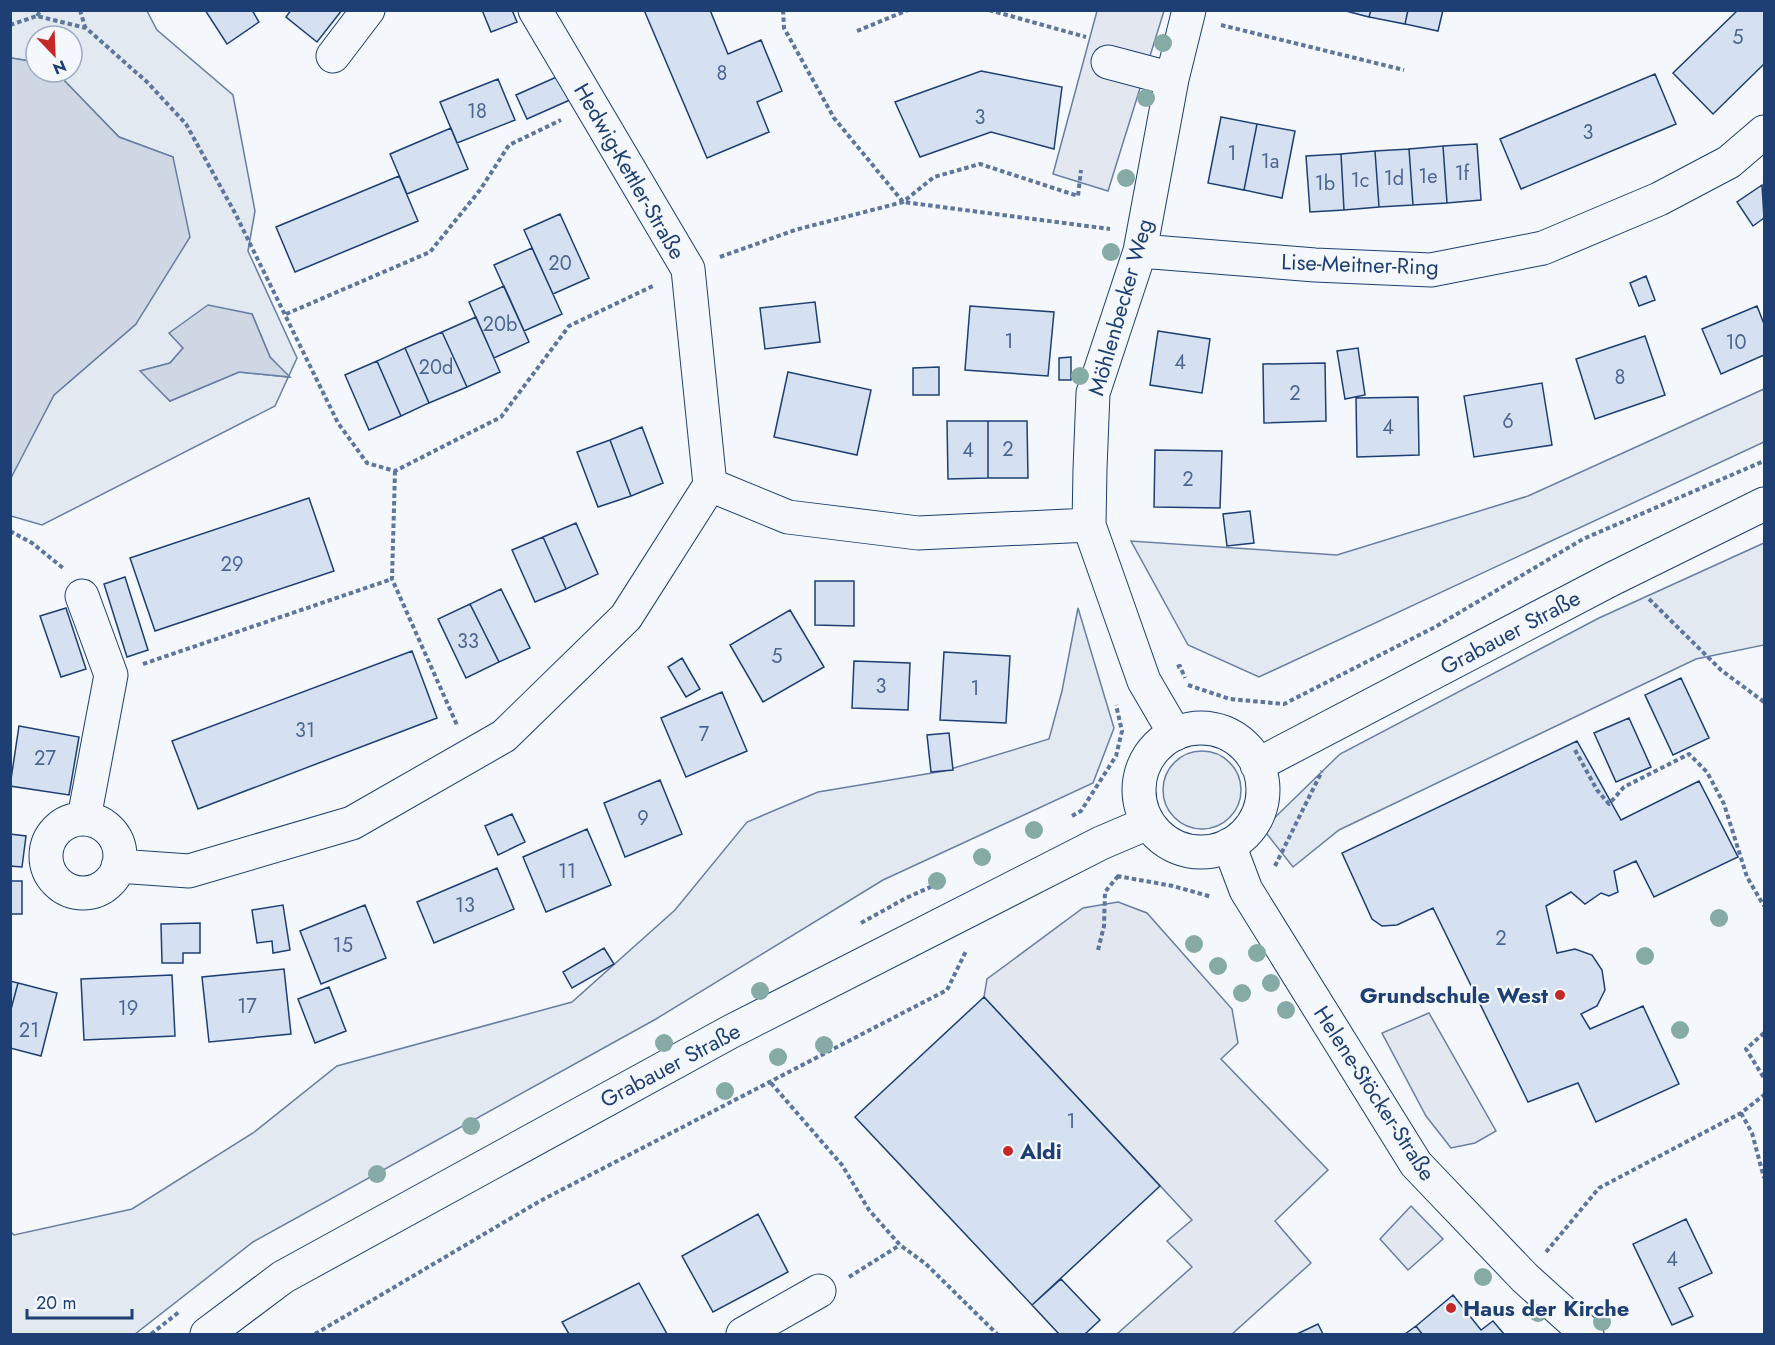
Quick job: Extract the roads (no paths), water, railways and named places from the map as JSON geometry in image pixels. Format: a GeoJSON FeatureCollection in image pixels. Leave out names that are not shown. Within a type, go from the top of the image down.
{"type":"FeatureCollection","features":[{"type":"Feature","properties":{"kind":"street"},"geometry":{"type":"LineString","coordinates":[[333,56],[368,10]]}},
{"type":"Feature","properties":{"kind":"street","name":"Hedwig-Kettler-Straße"},"geometry":{"type":"LineString","coordinates":[[535,10],[688,269],[710,485]]}},
{"type":"Feature","properties":{"kind":"street","name":"Möhlenbecker Weg"},"geometry":{"type":"LineString","coordinates":[[1175,734],[1144,681],[1089,525],[1094,393],[1142,243],[1172,79],[1188,14]]}},
{"type":"Feature","properties":{"kind":"street"},"geometry":{"type":"LineString","coordinates":[[1099,50],[1172,79]]}},
{"type":"Feature","properties":{"kind":"street","name":"Lise-Meitner-Ring"},"geometry":{"type":"LineString","coordinates":[[1142,243],[1315,265],[1431,270],[1543,248],[1659,199],[1729,162],[1764,132]]}},
{"type":"Feature","properties":{"kind":"street"},"geometry":{"type":"LineString","coordinates":[[118,866],[189,871],[352,823],[504,736],[626,617],[710,485],[788,517],[918,532],[1089,525]]}},
{"type":"Feature","properties":{"kind":"street","name":"Grabauer Straße"},"geometry":{"type":"LineString","coordinates":[[1257,765],[1612,579],[1764,504]]}},
{"type":"Feature","properties":{"kind":"street"},"geometry":{"type":"LineString","coordinates":[[82,596],[111,675],[84,818]]}},
{"type":"Feature","properties":{"kind":"street"},"geometry":{"type":"LineString","coordinates":[[1194,729],[1213,729],[1247,748],[1257,765],[1263,783],[1262,802],[1256,819],[1245,834],[1229,845],[1212,851],[1193,852],[1175,847],[1160,837],[1148,823],[1141,807],[1139,789],[1141,772],[1155,750],[1175,734],[1194,729]]}},
{"type":"Feature","properties":{"kind":"street"},"geometry":{"type":"LineString","coordinates":[[84,818],[103,824],[112,833],[120,854],[118,866],[105,885],[82,893],[60,885],[51,875],[45,851],[49,838],[63,825],[84,818]]}},
{"type":"Feature","properties":{"kind":"street","name":"Grabauer Straße"},"geometry":{"type":"LineString","coordinates":[[207,1335],[283,1277],[729,1032],[1101,843],[1148,823]]}},
{"type":"Feature","properties":{"kind":"street","name":"Helene-Stöcker-Straße"},"geometry":{"type":"LineString","coordinates":[[1229,845],[1246,890],[1416,1164],[1525,1278],[1587,1335]]}},
{"type":"Feature","properties":{"kind":"street"},"geometry":{"type":"LineString","coordinates":[[743,1335],[819,1292]]}},
{"type":"Feature","properties":{"kind":"place","name":"Grundschule West"},"geometry":{"type":"Point","coordinates":[1560,995]}},
{"type":"Feature","properties":{"kind":"place","name":"Aldi"},"geometry":{"type":"Point","coordinates":[1008,1151]}},
{"type":"Feature","properties":{"kind":"place","name":"Haus der Kirche"},"geometry":{"type":"Point","coordinates":[1451,1308]}}]}
